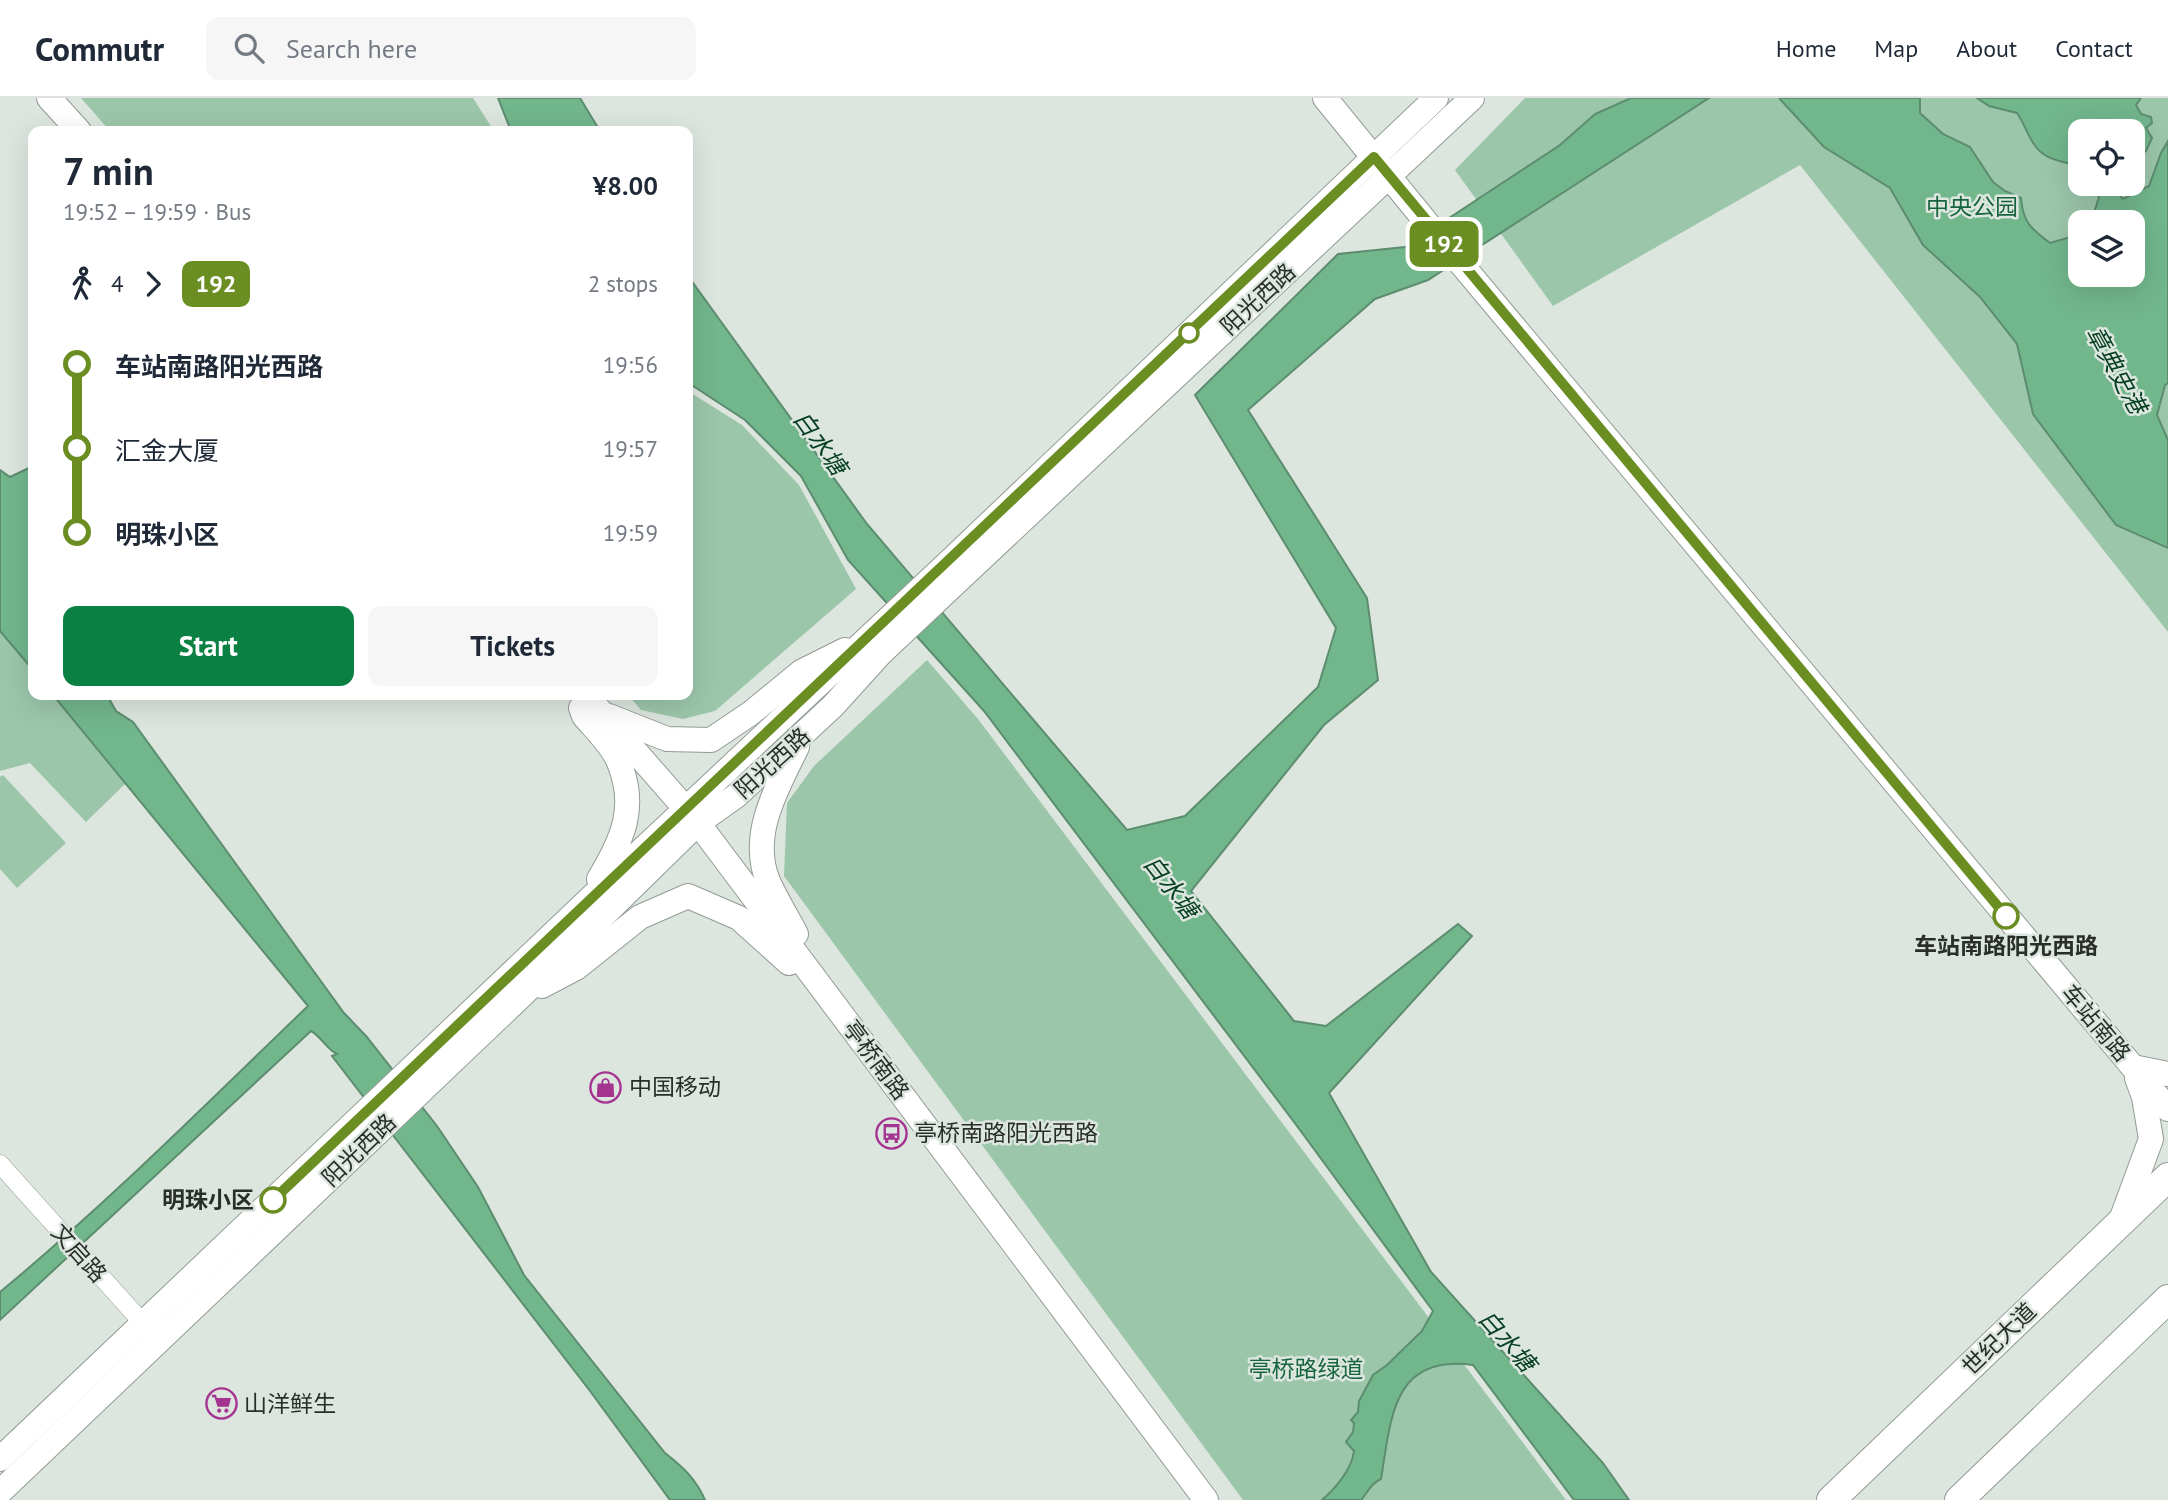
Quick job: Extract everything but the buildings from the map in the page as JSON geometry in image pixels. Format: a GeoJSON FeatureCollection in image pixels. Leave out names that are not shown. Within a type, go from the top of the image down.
{"type":"FeatureCollection","features":[{"type":"Feature","properties":{"kind":"main road","name":"世纪大道"},"geometry":{"type":"LineString","coordinates":[[1831,1500],[2168,1177]]}},
{"type":"Feature","properties":{"kind":"main road"},"geometry":{"type":"LineString","coordinates":[[1959,1500],[2168,1298]]}},
{"type":"Feature","properties":{"kind":"street"},"geometry":{"type":"LineString","coordinates":[[50,98],[75,126]]}},
{"type":"Feature","properties":{"kind":"street","name":"车站南路"},"geometry":{"type":"LineString","coordinates":[[1325,98],[2168,1109]]}},
{"type":"Feature","properties":{"kind":"street"},"geometry":{"type":"LineString","coordinates":[[1382,167],[1436,98]]}},
{"type":"Feature","properties":{"kind":"street"},"geometry":{"type":"LineString","coordinates":[[1382,167],[1472,98]]}},
{"type":"Feature","properties":{"kind":"street","name":"阳光西路"},"geometry":{"type":"LineString","coordinates":[[420,1076],[517,1000],[692,816],[1382,167]]}},
{"type":"Feature","properties":{"kind":"street"},"geometry":{"type":"LineString","coordinates":[[604,714],[667,739],[712,740],[751,713],[801,671],[874,646]]}},
{"type":"Feature","properties":{"kind":"street","name":"阳光西路"},"geometry":{"type":"LineString","coordinates":[[0,1492],[151,1332],[420,1076],[582,906],[692,816],[736,796],[833,706],[874,646]]}},
{"type":"Feature","properties":{"kind":"street"},"geometry":{"type":"LineString","coordinates":[[578,700],[584,716],[618,758],[629,805],[616,850],[582,906]]}},
{"type":"Feature","properties":{"kind":"street","name":"亭桥南路"},"geometry":{"type":"LineString","coordinates":[[591,700],[692,816],[1206,1500]]}},
{"type":"Feature","properties":{"kind":"street"},"geometry":{"type":"LineString","coordinates":[[803,734],[769,804],[762,842],[767,879],[835,1006]]}},
{"type":"Feature","properties":{"kind":"street"},"geometry":{"type":"LineString","coordinates":[[517,1000],[576,968],[640,917],[688,896],[739,918],[835,1006]]}},
{"type":"Feature","properties":{"kind":"street"},"geometry":{"type":"LineString","coordinates":[[2133,1068],[2168,1074]]}},
{"type":"Feature","properties":{"kind":"street"},"geometry":{"type":"LineString","coordinates":[[2120,1223],[2151,1139],[2144,1097],[2133,1068]]}},
{"type":"Feature","properties":{"kind":"street","name":"文启路"},"geometry":{"type":"LineString","coordinates":[[0,1164],[151,1332]]}},
{"type":"Feature","properties":{"kind":"street"},"geometry":{"type":"LineString","coordinates":[[2122,1343],[2168,1310]]}},
{"type":"Feature","properties":{"kind":"street","name":"阳光西路"},"geometry":{"type":"LineString","coordinates":[[0,1459],[151,1332]]}},
{"type":"Feature","properties":{"kind":"green space"},"geometry":{"type":"Polygon","coordinates":[[[81,98],[473,98],[491,126],[106,126],[81,98]]]}},
{"type":"Feature","properties":{"kind":"green space","name":"中央公园"},"geometry":{"type":"Polygon","coordinates":[[[1525,98],[2168,98],[2168,632],[1800,165],[1553,306],[1455,170],[1525,98]]]}},
{"type":"Feature","properties":{"kind":"green space"},"geometry":{"type":"Polygon","coordinates":[[[693,394],[742,425],[799,485],[856,589],[715,711],[683,719],[641,710],[632,700],[693,700],[693,394]]]}},
{"type":"Feature","properties":{"kind":"green space"},"geometry":{"type":"Polygon","coordinates":[[[0,631],[28,664],[28,700],[57,700],[126,783],[86,822],[30,763],[0,771],[0,631]]]}},
{"type":"Feature","properties":{"kind":"green space","name":"亭桥路绿道"},"geometry":{"type":"Polygon","coordinates":[[[927,660],[978,719],[1566,1500],[1243,1500],[784,876],[787,803],[814,766],[927,660]]]}},
{"type":"Feature","properties":{"kind":"green space"},"geometry":{"type":"Polygon","coordinates":[[[3,775],[66,843],[17,888],[0,869],[0,777],[3,775]]]}},
{"type":"Feature","properties":{"kind":"water"},"geometry":{"type":"Polygon","coordinates":[[[498,98],[580,98],[597,126],[509,126],[498,98]]]}},
{"type":"Feature","properties":{"kind":"water","name":"白水塘"},"geometry":{"type":"Polygon","coordinates":[[[1631,98],[1709,98],[1428,280],[1375,299],[1248,410],[1367,598],[1378,680],[1324,725],[1191,891],[1294,1021],[1326,1026],[1458,924],[1472,936],[1329,1093],[1431,1272],[1603,1463],[1629,1500],[1574,1500],[1473,1365],[1446,1364],[1426,1370],[1411,1380],[1400,1395],[1388,1434],[1381,1479],[1372,1485],[1361,1500],[1322,1500],[1346,1472],[1353,1458],[1354,1451],[1346,1442],[1353,1432],[1354,1423],[1351,1420],[1358,1412],[1359,1401],[1373,1375],[1422,1331],[1433,1311],[984,711],[848,560],[801,476],[745,420],[693,386],[693,283],[867,524],[1127,830],[1185,816],[1318,687],[1336,628],[1195,395],[1338,254],[1405,247],[1560,145],[1595,114],[1631,98]]]}},
{"type":"Feature","properties":{"kind":"water","name":"章典史港"},"geometry":{"type":"Polygon","coordinates":[[[1779,98],[1920,98],[1920,113],[1943,134],[1970,147],[1993,182],[2021,198],[2026,219],[2037,233],[2050,243],[2068,238],[2068,287],[2145,287],[2145,210],[2095,210],[2098,196],[2120,196],[2123,199],[2129,196],[2145,196],[2145,188],[2149,186],[2168,141],[2168,383],[2165,385],[2157,415],[2168,440],[2168,548],[2116,525],[2033,414],[2017,344],[1980,297],[1923,245],[1890,188],[1824,147],[1779,98]]]}},
{"type":"Feature","properties":{"kind":"water"},"geometry":{"type":"Polygon","coordinates":[[[1977,98],[2141,98],[2136,105],[2141,114],[2151,117],[2152,123],[2146,128],[2152,138],[2145,152],[2145,119],[2068,119],[2068,164],[2049,158],[2040,151],[2017,113],[1989,106],[1977,98]]]}},
{"type":"Feature","properties":{"kind":"water"},"geometry":{"type":"Polygon","coordinates":[[[28,468],[28,664],[0,631],[0,470],[10,477],[28,468]]]}},
{"type":"Feature","properties":{"kind":"water"},"geometry":{"type":"Polygon","coordinates":[[[57,700],[110,700],[116,711],[133,722],[344,1013],[366,1036],[437,1126],[478,1187],[524,1275],[665,1453],[693,1480],[705,1500],[670,1500],[590,1391],[332,1056],[337,1054],[311,1031],[0,1320],[0,1292],[118,1188],[308,1006],[57,700]]]}},
{"type":"Feature","properties":{"kind":"bus line","name":"192"},"geometry":{"type":"LineString","coordinates":[[273,1200],[1374,157],[2006,916]]}},
{"type":"Feature","properties":{"kind":"place","name":"车站南路阳光西路"},"geometry":{"type":"Point","coordinates":[2006,916]}},
{"type":"Feature","properties":{"kind":"place","name":"中国移动"},"geometry":{"type":"Point","coordinates":[606,1087]}},
{"type":"Feature","properties":{"kind":"place","name":"亭桥南路阳光西路"},"geometry":{"type":"Point","coordinates":[891,1133]}},
{"type":"Feature","properties":{"kind":"place","name":"明珠小区"},"geometry":{"type":"Point","coordinates":[273,1200]}},
{"type":"Feature","properties":{"kind":"place","name":"山洋鲜生"},"geometry":{"type":"Point","coordinates":[221,1404]}}]}
